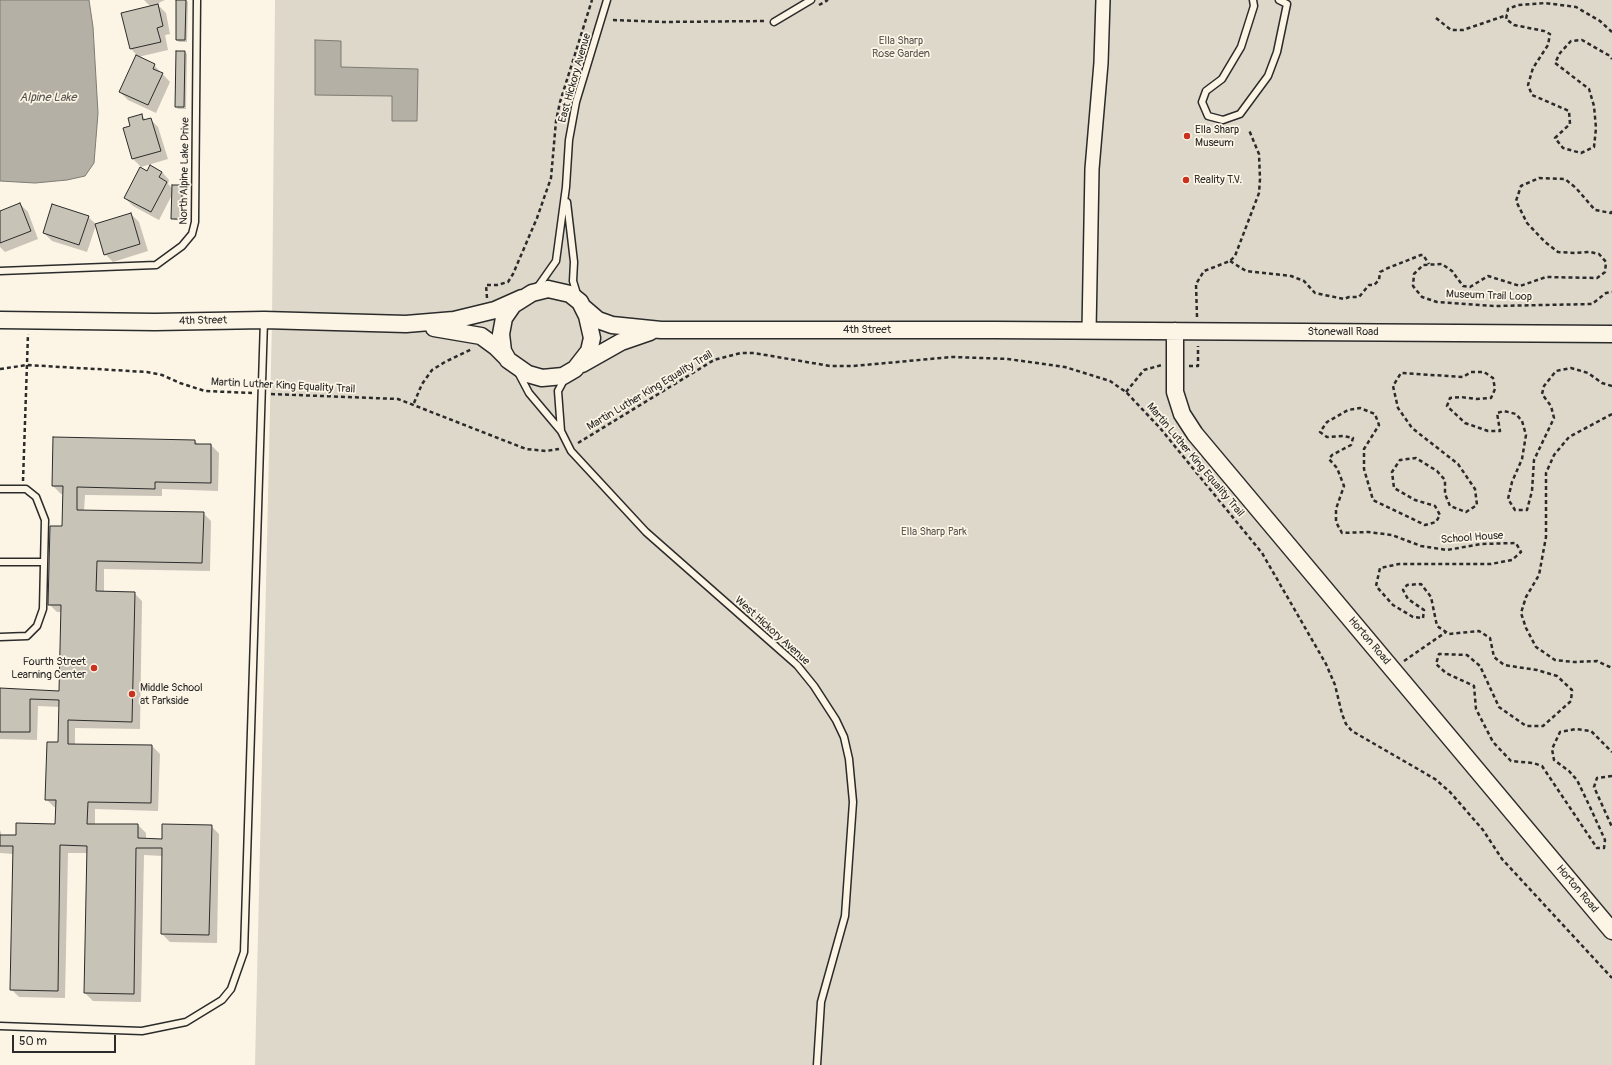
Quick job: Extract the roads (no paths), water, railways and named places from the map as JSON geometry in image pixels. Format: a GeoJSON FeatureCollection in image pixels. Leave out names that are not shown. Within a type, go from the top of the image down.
{"type":"FeatureCollection","features":[{"type":"Feature","properties":{"kind":"street"},"geometry":{"type":"LineString","coordinates":[[1081,331],[1101,63],[1103,0]]}},
{"type":"Feature","properties":{"kind":"street"},"geometry":{"type":"LineString","coordinates":[[542,290],[558,290],[570,294],[582,305],[591,327],[592,338],[589,351],[571,371],[555,377],[542,378],[528,374],[512,363],[502,345],[502,326],[507,312],[527,296],[542,290]]}},
{"type":"Feature","properties":{"kind":"street","name":"4th Street"},"geometry":{"type":"LineString","coordinates":[[0,320],[155,322],[264,320],[406,324],[454,320],[495,310],[527,296]]}},
{"type":"Feature","properties":{"kind":"street","name":"4th Street"},"geometry":{"type":"LineString","coordinates":[[582,305],[598,320],[612,325],[661,330],[1081,331]]}},
{"type":"Feature","properties":{"kind":"street","name":"4th Street"},"geometry":{"type":"LineString","coordinates":[[406,324],[481,336],[496,346],[512,363]]}},
{"type":"Feature","properties":{"kind":"street","name":"4th Street"},"geometry":{"type":"LineString","coordinates":[[571,371],[621,342],[646,333],[661,330]]}},
{"type":"Feature","properties":{"kind":"street","name":"Stonewall Road"},"geometry":{"type":"LineString","coordinates":[[1081,331],[1612,334]]}},
{"type":"Feature","properties":{"kind":"street","name":"Horton Road"},"geometry":{"type":"LineString","coordinates":[[1174,331],[1175,392],[1182,414],[1195,434],[1612,931]]}},
{"type":"Feature","properties":{"kind":"lane","name":"North Alpine Lake Drive"},"geometry":{"type":"LineString","coordinates":[[0,271],[156,265],[182,246],[192,234],[195,222],[197,0]]}},
{"type":"Feature","properties":{"kind":"lane","name":"East Hickory Avenue"},"geometry":{"type":"LineString","coordinates":[[527,296],[546,278],[556,261],[566,187],[569,140],[576,102],[607,0]]}},
{"type":"Feature","properties":{"kind":"lane"},"geometry":{"type":"LineString","coordinates":[[774,22],[811,0]]}},
{"type":"Feature","properties":{"kind":"lane"},"geometry":{"type":"LineString","coordinates":[[1253,0],[1254,6],[1241,47],[1222,79],[1206,91],[1202,102],[1208,116],[1223,120],[1240,114],[1268,76],[1277,52],[1286,4],[1279,0]]}},
{"type":"Feature","properties":{"kind":"lane","name":"East Hickory Avenue"},"geometry":{"type":"LineString","coordinates":[[566,187],[570,242],[574,262],[573,281],[582,305]]}},
{"type":"Feature","properties":{"kind":"lane"},"geometry":{"type":"LineString","coordinates":[[0,1026],[142,1031],[186,1022],[222,1000],[231,989],[244,952],[264,320]]}},
{"type":"Feature","properties":{"kind":"lane","name":"West Hickory Avenue"},"geometry":{"type":"LineString","coordinates":[[512,363],[529,393],[561,431],[571,451],[646,532],[797,666],[814,686],[836,720],[844,737],[849,759],[853,802],[845,916],[821,1002],[818,1065]]}},
{"type":"Feature","properties":{"kind":"lane","name":"West Hickory Avenue"},"geometry":{"type":"LineString","coordinates":[[561,431],[558,391],[571,371]]}},
{"type":"Feature","properties":{"kind":"lane"},"geometry":{"type":"LineString","coordinates":[[0,488],[23,489],[36,497],[45,520],[43,609],[37,626],[27,636],[0,637]]}},
{"type":"Feature","properties":{"kind":"lane"},"geometry":{"type":"LineString","coordinates":[[0,562],[43,562]]}},
{"type":"Feature","properties":{"kind":"water","name":"Alpine Lake"},"geometry":{"type":"Polygon","coordinates":[[[0,0],[89,0],[93,27],[98,113],[94,163],[85,176],[67,180],[35,183],[0,181],[0,0]]]}},
{"type":"Feature","properties":{"kind":"water"},"geometry":{"type":"Polygon","coordinates":[[[315,40],[341,41],[341,67],[418,69],[417,121],[392,121],[392,96],[315,95],[315,40]]]}},
{"type":"Feature","properties":{"kind":"place","name":"Ella Sharp Museum"},"geometry":{"type":"Point","coordinates":[1187,136]}},
{"type":"Feature","properties":{"kind":"place","name":"Reality T.V."},"geometry":{"type":"Point","coordinates":[1186,180]}},
{"type":"Feature","properties":{"kind":"place","name":"Fourth Street Learning Center"},"geometry":{"type":"Point","coordinates":[94,668]}},
{"type":"Feature","properties":{"kind":"place","name":"Middle School at Parkside"},"geometry":{"type":"Point","coordinates":[132,694]}},
{"type":"Feature","properties":{"kind":"park label","name":"Ella Sharp Rose Garden"},"geometry":{"type":"Point","coordinates":[901,47]}},
{"type":"Feature","properties":{"kind":"park label","name":"Ella Sharp Park"},"geometry":{"type":"Point","coordinates":[934,532]}}]}
